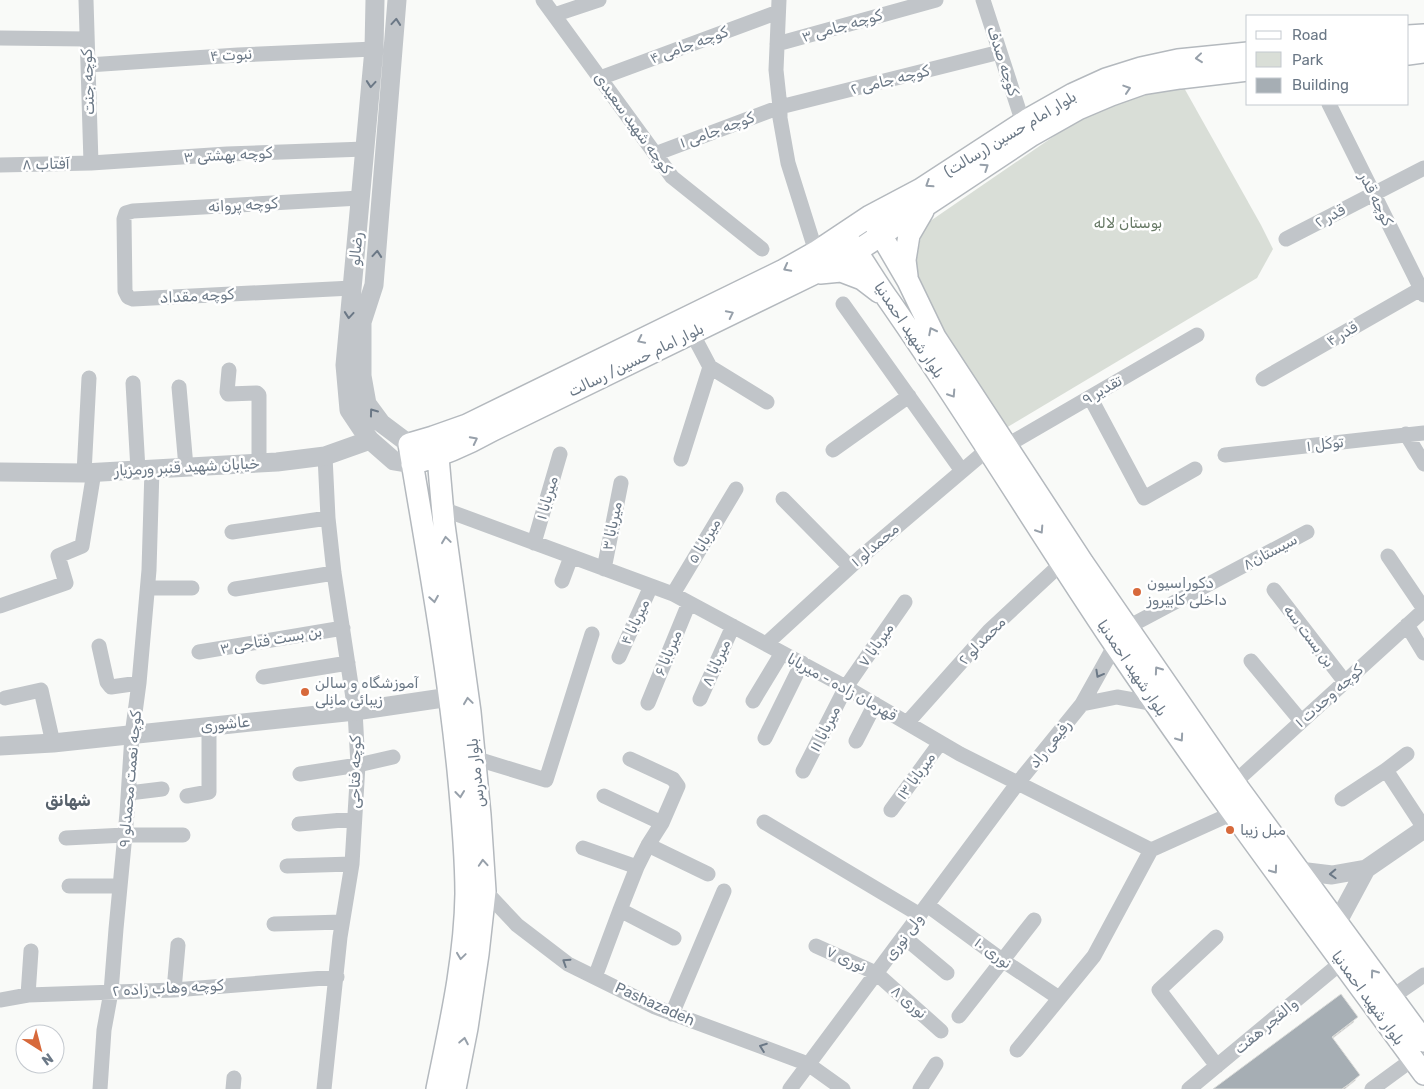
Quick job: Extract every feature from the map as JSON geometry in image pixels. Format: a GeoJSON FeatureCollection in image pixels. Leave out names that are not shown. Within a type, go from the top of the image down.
{"type":"FeatureCollection","features":[{"type":"Feature","properties":{"kind":"main road"},"geometry":{"type":"LineString","coordinates":[[1409,36],[1424,35]]}},
{"type":"Feature","properties":{"kind":"main road"},"geometry":{"type":"LineString","coordinates":[[1409,54],[1424,52]]}},
{"type":"Feature","properties":{"kind":"main road","name":"بلوار امام حسین (رسالت)"},"geometry":{"type":"LineString","coordinates":[[844,234],[870,216],[921,189],[1023,123],[1073,94],[1106,79],[1141,68],[1178,60],[1246,53]]}},
{"type":"Feature","properties":{"kind":"main road","name":"بلوار امام حسین (رسالت)"},"geometry":{"type":"LineString","coordinates":[[857,252],[1032,136],[1078,109],[1142,84],[1246,70]]}},
{"type":"Feature","properties":{"kind":"main road"},"geometry":{"type":"LineString","coordinates":[[908,281],[906,260],[909,236],[926,206]]}},
{"type":"Feature","properties":{"kind":"main road","name":"بلوار شهید احمدنیا"},"geometry":{"type":"LineString","coordinates":[[870,216],[908,281],[936,337],[1062,563],[1115,645],[1233,813],[1419,1067]]}},
{"type":"Feature","properties":{"kind":"main road","name":"بلوار امام حسین/ رسالت"},"geometry":{"type":"LineString","coordinates":[[436,447],[467,424],[776,274],[844,234]]}},
{"type":"Feature","properties":{"kind":"main road","name":"بلوار شهید احمدنیا"},"geometry":{"type":"LineString","coordinates":[[844,234],[923,349],[1083,563],[1235,782],[1424,1041]]}},
{"type":"Feature","properties":{"kind":"main road","name":"بلوار امام حسین/ رسالت"},"geometry":{"type":"LineString","coordinates":[[411,454],[436,447],[471,442],[857,252]]}},
{"type":"Feature","properties":{"kind":"main road"},"geometry":{"type":"LineString","coordinates":[[813,274],[841,271],[862,279],[887,298]]}},
{"type":"Feature","properties":{"kind":"main road","name":"بلوار مدرس"},"geometry":{"type":"LineString","coordinates":[[436,447],[470,712],[463,821],[466,895],[462,952],[437,1089]]}},
{"type":"Feature","properties":{"kind":"main road","name":"بلوار مدرس"},"geometry":{"type":"LineString","coordinates":[[411,454],[450,697],[480,815],[485,891],[478,954],[455,1089]]}},
{"type":"Feature","properties":{"kind":"street","name":"کوچه جنت"},"geometry":{"type":"LineString","coordinates":[[86,0],[92,163]]}},
{"type":"Feature","properties":{"kind":"street","name":"رضالو"},"geometry":{"type":"LineString","coordinates":[[375,0],[374,49],[344,365],[349,410],[370,440],[394,461],[411,454],[381,423],[367,404],[362,376],[362,322],[374,285],[397,0]]}},
{"type":"Feature","properties":{"kind":"street","name":"کوچه شهید سعیدی"},"geometry":{"type":"LineString","coordinates":[[543,0],[672,177],[762,249]]}},
{"type":"Feature","properties":{"kind":"street"},"geometry":{"type":"LineString","coordinates":[[554,15],[599,0]]}},
{"type":"Feature","properties":{"kind":"street","name":"کوچه جامی ۳"},"geometry":{"type":"LineString","coordinates":[[777,44],[936,0]]}},
{"type":"Feature","properties":{"kind":"street","name":"کوچه صدف"},"geometry":{"type":"LineString","coordinates":[[982,0],[1023,123]]}},
{"type":"Feature","properties":{"kind":"street"},"geometry":{"type":"LineString","coordinates":[[778,6],[776,70],[780,118],[788,163],[816,252]]}},
{"type":"Feature","properties":{"kind":"street","name":"کوچه جامی ۴"},"geometry":{"type":"LineString","coordinates":[[600,78],[778,6]]}},
{"type":"Feature","properties":{"kind":"street"},"geometry":{"type":"LineString","coordinates":[[0,38],[87,39]]}},
{"type":"Feature","properties":{"kind":"street","name":"نبوت ۴"},"geometry":{"type":"LineString","coordinates":[[88,65],[238,55],[374,49]]}},
{"type":"Feature","properties":{"kind":"street","name":"کوچه جامی ۲"},"geometry":{"type":"LineString","coordinates":[[780,107],[1000,52]]}},
{"type":"Feature","properties":{"kind":"street","name":"کوچه قدر"},"geometry":{"type":"LineString","coordinates":[[1330,105],[1423,290]]}},
{"type":"Feature","properties":{"kind":"street","name":"کوچه جامی ۱"},"geometry":{"type":"LineString","coordinates":[[655,154],[780,107]]}},
{"type":"Feature","properties":{"kind":"street","name":"کوچه بهشتی ۳"},"geometry":{"type":"LineString","coordinates":[[92,163],[227,154],[365,149]]}},
{"type":"Feature","properties":{"kind":"street","name":"آفتاب ۸"},"geometry":{"type":"LineString","coordinates":[[0,165],[92,163]]}},
{"type":"Feature","properties":{"kind":"street","name":"قدر ۲"},"geometry":{"type":"LineString","coordinates":[[1286,239],[1424,168]]}},
{"type":"Feature","properties":{"kind":"street","name":"کوچه پروانه"},"geometry":{"type":"LineString","coordinates":[[126,213],[133,211],[360,198]]}},
{"type":"Feature","properties":{"kind":"street","name":"کوچه مقداد"},"geometry":{"type":"LineString","coordinates":[[126,213],[124,219],[125,291],[128,297],[134,299],[352,288]]}},
{"type":"Feature","properties":{"kind":"street","name":"قدر ۴"},"geometry":{"type":"LineString","coordinates":[[1263,379],[1423,290]]}},
{"type":"Feature","properties":{"kind":"street"},"geometry":{"type":"LineString","coordinates":[[844,304],[962,471]]}},
{"type":"Feature","properties":{"kind":"street"},"geometry":{"type":"LineString","coordinates":[[692,333],[710,367],[767,402]]}},
{"type":"Feature","properties":{"kind":"street","name":"۹ تقدیر"},"geometry":{"type":"LineString","coordinates":[[997,447],[1090,397],[1197,335]]}},
{"type":"Feature","properties":{"kind":"street"},"geometry":{"type":"LineString","coordinates":[[681,459],[710,367]]}},
{"type":"Feature","properties":{"kind":"street"},"geometry":{"type":"LineString","coordinates":[[229,370],[228,394],[257,393],[259,395],[260,463]]}},
{"type":"Feature","properties":{"kind":"street"},"geometry":{"type":"LineString","coordinates":[[0,606],[66,583],[58,556],[82,546],[89,472],[89,378]]}},
{"type":"Feature","properties":{"kind":"street","name":"کوچه نعمت محمدلو ۹"},"geometry":{"type":"LineString","coordinates":[[100,1089],[104,1030],[111,992],[132,735],[150,570],[145,469],[134,383]]}},
{"type":"Feature","properties":{"kind":"street"},"geometry":{"type":"LineString","coordinates":[[179,387],[186,467]]}},
{"type":"Feature","properties":{"kind":"street"},"geometry":{"type":"LineString","coordinates":[[833,450],[910,396]]}},
{"type":"Feature","properties":{"kind":"street"},"geometry":{"type":"LineString","coordinates":[[1090,397],[1144,498],[1195,469]]}},
{"type":"Feature","properties":{"kind":"street","name":"توکل ۱"},"geometry":{"type":"LineString","coordinates":[[1225,455],[1424,433]]}},
{"type":"Feature","properties":{"kind":"street"},"geometry":{"type":"LineString","coordinates":[[1406,434],[1424,464]]}},
{"type":"Feature","properties":{"kind":"street","name":"خیابان شهید قنبر ورمزیار"},"geometry":{"type":"LineString","coordinates":[[0,472],[89,472],[277,462],[325,456],[370,440]]}},
{"type":"Feature","properties":{"kind":"street","name":"محمدلو ۱"},"geometry":{"type":"LineString","coordinates":[[766,644],[850,567],[962,471],[997,447]]}},
{"type":"Feature","properties":{"kind":"street","name":"میربابا ۱"},"geometry":{"type":"LineString","coordinates":[[534,542],[560,454]]}},
{"type":"Feature","properties":{"kind":"street","name":"کوچه فتاحی"},"geometry":{"type":"LineString","coordinates":[[324,1089],[342,922],[352,864],[358,765],[355,711],[334,573],[328,518],[325,456]]}},
{"type":"Feature","properties":{"kind":"street","name":"میربابا ۳"},"geometry":{"type":"LineString","coordinates":[[604,568],[621,483]]}},
{"type":"Feature","properties":{"kind":"street","name":"میربابا ۵"},"geometry":{"type":"LineString","coordinates":[[673,594],[736,488]]}},
{"type":"Feature","properties":{"kind":"street"},"geometry":{"type":"LineString","coordinates":[[783,499],[850,567]]}},
{"type":"Feature","properties":{"kind":"street","name":"قهرمان زاده - میربابا"},"geometry":{"type":"LineString","coordinates":[[443,509],[673,594],[846,687],[960,754],[1151,850]]}},
{"type":"Feature","properties":{"kind":"street"},"geometry":{"type":"LineString","coordinates":[[232,532],[328,518]]}},
{"type":"Feature","properties":{"kind":"street","name":"سیستان۸"},"geometry":{"type":"LineString","coordinates":[[1128,627],[1307,532]]}},
{"type":"Feature","properties":{"kind":"street"},"geometry":{"type":"LineString","coordinates":[[1388,556],[1424,609]]}},
{"type":"Feature","properties":{"kind":"street"},"geometry":{"type":"LineString","coordinates":[[562,581],[571,557]]}},
{"type":"Feature","properties":{"kind":"street","name":"محمدلو ۲"},"geometry":{"type":"LineString","coordinates":[[907,723],[989,631],[1062,563]]}},
{"type":"Feature","properties":{"kind":"street"},"geometry":{"type":"LineString","coordinates":[[235,590],[334,573]]}},
{"type":"Feature","properties":{"kind":"street","name":"میربابا ۴"},"geometry":{"type":"LineString","coordinates":[[619,657],[652,586]]}},
{"type":"Feature","properties":{"kind":"street"},"geometry":{"type":"LineString","coordinates":[[148,588],[192,588]]}},
{"type":"Feature","properties":{"kind":"street","name":"بن بست سه"},"geometry":{"type":"LineString","coordinates":[[1274,590],[1345,682]]}},
{"type":"Feature","properties":{"kind":"street","name":"میربابا ۷"},"geometry":{"type":"LineString","coordinates":[[846,687],[905,602]]}},
{"type":"Feature","properties":{"kind":"street","name":"میربابا ۶"},"geometry":{"type":"LineString","coordinates":[[648,703],[689,603]]}},
{"type":"Feature","properties":{"kind":"street","name":"کوچه وحدت ۱"},"geometry":{"type":"LineString","coordinates":[[1235,782],[1424,609]]}},
{"type":"Feature","properties":{"kind":"street"},"geometry":{"type":"LineString","coordinates":[[1407,625],[1424,653]]}},
{"type":"Feature","properties":{"kind":"street","name":"میربابا ۸"},"geometry":{"type":"LineString","coordinates":[[700,699],[733,626]]}},
{"type":"Feature","properties":{"kind":"street","name":"بن بست فتاحی ۳"},"geometry":{"type":"LineString","coordinates":[[199,652],[343,628]]}},
{"type":"Feature","properties":{"kind":"street"},"geometry":{"type":"LineString","coordinates":[[466,758],[546,780],[592,634]]}},
{"type":"Feature","properties":{"kind":"street","name":"رفیعی راد"},"geometry":{"type":"LineString","coordinates":[[1017,784],[1082,704],[1115,645]]}},
{"type":"Feature","properties":{"kind":"street"},"geometry":{"type":"LineString","coordinates":[[100,646],[107,682],[111,687],[139,683]]}},
{"type":"Feature","properties":{"kind":"street"},"geometry":{"type":"LineString","coordinates":[[753,701],[782,653]]}},
{"type":"Feature","properties":{"kind":"street"},"geometry":{"type":"LineString","coordinates":[[1251,661],[1301,722]]}},
{"type":"Feature","properties":{"kind":"street"},"geometry":{"type":"LineString","coordinates":[[263,677],[348,663]]}},
{"type":"Feature","properties":{"kind":"street"},"geometry":{"type":"LineString","coordinates":[[765,738],[802,663]]}},
{"type":"Feature","properties":{"kind":"street","name":"میربابا ۱۱"},"geometry":{"type":"LineString","coordinates":[[803,771],[846,687]]}},
{"type":"Feature","properties":{"kind":"street"},"geometry":{"type":"LineString","coordinates":[[5,698],[41,690],[52,743]]}},
{"type":"Feature","properties":{"kind":"street","name":"عاشوری"},"geometry":{"type":"LineString","coordinates":[[0,746],[52,743],[355,711],[450,697]]}},
{"type":"Feature","properties":{"kind":"street"},"geometry":{"type":"LineString","coordinates":[[1082,704],[1118,697],[1156,704]]}},
{"type":"Feature","properties":{"kind":"street"},"geometry":{"type":"LineString","coordinates":[[856,741],[875,704]]}},
{"type":"Feature","properties":{"kind":"street"},"geometry":{"type":"LineString","coordinates":[[186,796],[209,792],[209,726]]}},
{"type":"Feature","properties":{"kind":"street","name":"میربابا ۱۳"},"geometry":{"type":"LineString","coordinates":[[891,810],[940,743]]}},
{"type":"Feature","properties":{"kind":"street"},"geometry":{"type":"LineString","coordinates":[[1342,799],[1408,754]]}},
{"type":"Feature","properties":{"kind":"street"},"geometry":{"type":"LineString","coordinates":[[300,774],[358,765],[393,757]]}},
{"type":"Feature","properties":{"kind":"street"},"geometry":{"type":"LineString","coordinates":[[595,977],[637,868],[648,845],[662,823],[678,786],[673,778],[630,759]]}},
{"type":"Feature","properties":{"kind":"street"},"geometry":{"type":"LineString","coordinates":[[1299,870],[1332,875],[1366,869],[1424,828],[1386,770]]}},
{"type":"Feature","properties":{"kind":"street","name":"ولی نوری"},"geometry":{"type":"LineString","coordinates":[[790,1089],[1017,784]]}},
{"type":"Feature","properties":{"kind":"street"},"geometry":{"type":"LineString","coordinates":[[128,793],[162,789]]}},
{"type":"Feature","properties":{"kind":"street"},"geometry":{"type":"LineString","coordinates":[[604,796],[662,823]]}},
{"type":"Feature","properties":{"kind":"street"},"geometry":{"type":"LineString","coordinates":[[1017,1050],[1094,956],[1151,850],[1233,813]]}},
{"type":"Feature","properties":{"kind":"street"},"geometry":{"type":"LineString","coordinates":[[299,824],[354,819]]}},
{"type":"Feature","properties":{"kind":"street","name":"نوری ۱۰"},"geometry":{"type":"LineString","coordinates":[[764,822],[924,910],[1059,998]]}},
{"type":"Feature","properties":{"kind":"street"},"geometry":{"type":"LineString","coordinates":[[66,838],[183,835]]}},
{"type":"Feature","properties":{"kind":"street"},"geometry":{"type":"LineString","coordinates":[[648,845],[708,874]]}},
{"type":"Feature","properties":{"kind":"street"},"geometry":{"type":"LineString","coordinates":[[583,848],[637,868]]}},
{"type":"Feature","properties":{"kind":"street"},"geometry":{"type":"LineString","coordinates":[[287,866],[352,864]]}},
{"type":"Feature","properties":{"kind":"street"},"geometry":{"type":"LineString","coordinates":[[1337,923],[1366,869]]}},
{"type":"Feature","properties":{"kind":"street"},"geometry":{"type":"LineString","coordinates":[[69,886],[120,886]]}},
{"type":"Feature","properties":{"kind":"street","name":"Pashazadeh"},"geometry":{"type":"LineString","coordinates":[[485,891],[516,925],[568,964],[654,1008],[808,1064],[843,1089]]}},
{"type":"Feature","properties":{"kind":"street"},"geometry":{"type":"LineString","coordinates":[[672,1014],[724,891]]}},
{"type":"Feature","properties":{"kind":"street"},"geometry":{"type":"LineString","coordinates":[[620,910],[674,938]]}},
{"type":"Feature","properties":{"kind":"street"},"geometry":{"type":"LineString","coordinates":[[959,1016],[1034,920]]}},
{"type":"Feature","properties":{"kind":"street"},"geometry":{"type":"LineString","coordinates":[[274,924],[342,922]]}},
{"type":"Feature","properties":{"kind":"street"},"geometry":{"type":"LineString","coordinates":[[904,937],[947,973]]}},
{"type":"Feature","properties":{"kind":"street"},"geometry":{"type":"LineString","coordinates":[[1216,937],[1159,990],[1217,1066]]}},
{"type":"Feature","properties":{"kind":"street"},"geometry":{"type":"LineString","coordinates":[[174,990],[178,945]]}},
{"type":"Feature","properties":{"kind":"street","name":"نوری ۷"},"geometry":{"type":"LineString","coordinates":[[816,946],[876,973]]}},
{"type":"Feature","properties":{"kind":"street"},"geometry":{"type":"LineString","coordinates":[[28,995],[31,951]]}},
{"type":"Feature","properties":{"kind":"street","name":"والفجر هفت"},"geometry":{"type":"LineString","coordinates":[[1189,1089],[1342,962]]}},
{"type":"Feature","properties":{"kind":"street","name":"نوری ۸"},"geometry":{"type":"LineString","coordinates":[[876,973],[942,1031]]}},
{"type":"Feature","properties":{"kind":"street"},"geometry":{"type":"LineString","coordinates":[[1392,997],[1424,975]]}},
{"type":"Feature","properties":{"kind":"street","name":"کوچه وهاب زاده ۲"},"geometry":{"type":"LineString","coordinates":[[0,1000],[28,995],[174,990],[337,977]]}},
{"type":"Feature","properties":{"kind":"street"},"geometry":{"type":"LineString","coordinates":[[920,1089],[936,1064]]}},
{"type":"Feature","properties":{"kind":"street"},"geometry":{"type":"LineString","coordinates":[[1372,1089],[1419,1067]]}},
{"type":"Feature","properties":{"kind":"green space","name":"بوستان لاله"},"geometry":{"type":"Polygon","coordinates":[[[1183,86],[1273,249],[1257,278],[1006,428],[927,310],[920,290],[916,262],[923,226],[1076,121],[1110,104],[1143,94],[1183,86]]]}},
{"type":"Feature","properties":{"kind":"building"},"geometry":{"type":"Polygon","coordinates":[[[1341,994],[1358,1017],[1332,1037],[1360,1075],[1349,1084],[1342,1089],[1213,1089],[1341,994]]]}},
{"type":"Feature","properties":{"kind":"place","name":"دکوراسیون داخلی کابیروز"},"geometry":{"type":"Point","coordinates":[1137,592]}},
{"type":"Feature","properties":{"kind":"place","name":"آموزشگاه و سالن زیبائی مانِلی"},"geometry":{"type":"Point","coordinates":[305,692]}},
{"type":"Feature","properties":{"kind":"place","name":"مبل زیبا"},"geometry":{"type":"Point","coordinates":[1230,830]}},
{"type":"Feature","properties":{"kind":"district","name":"شهانق"},"geometry":{"type":"Point","coordinates":[68,800]}}]}
